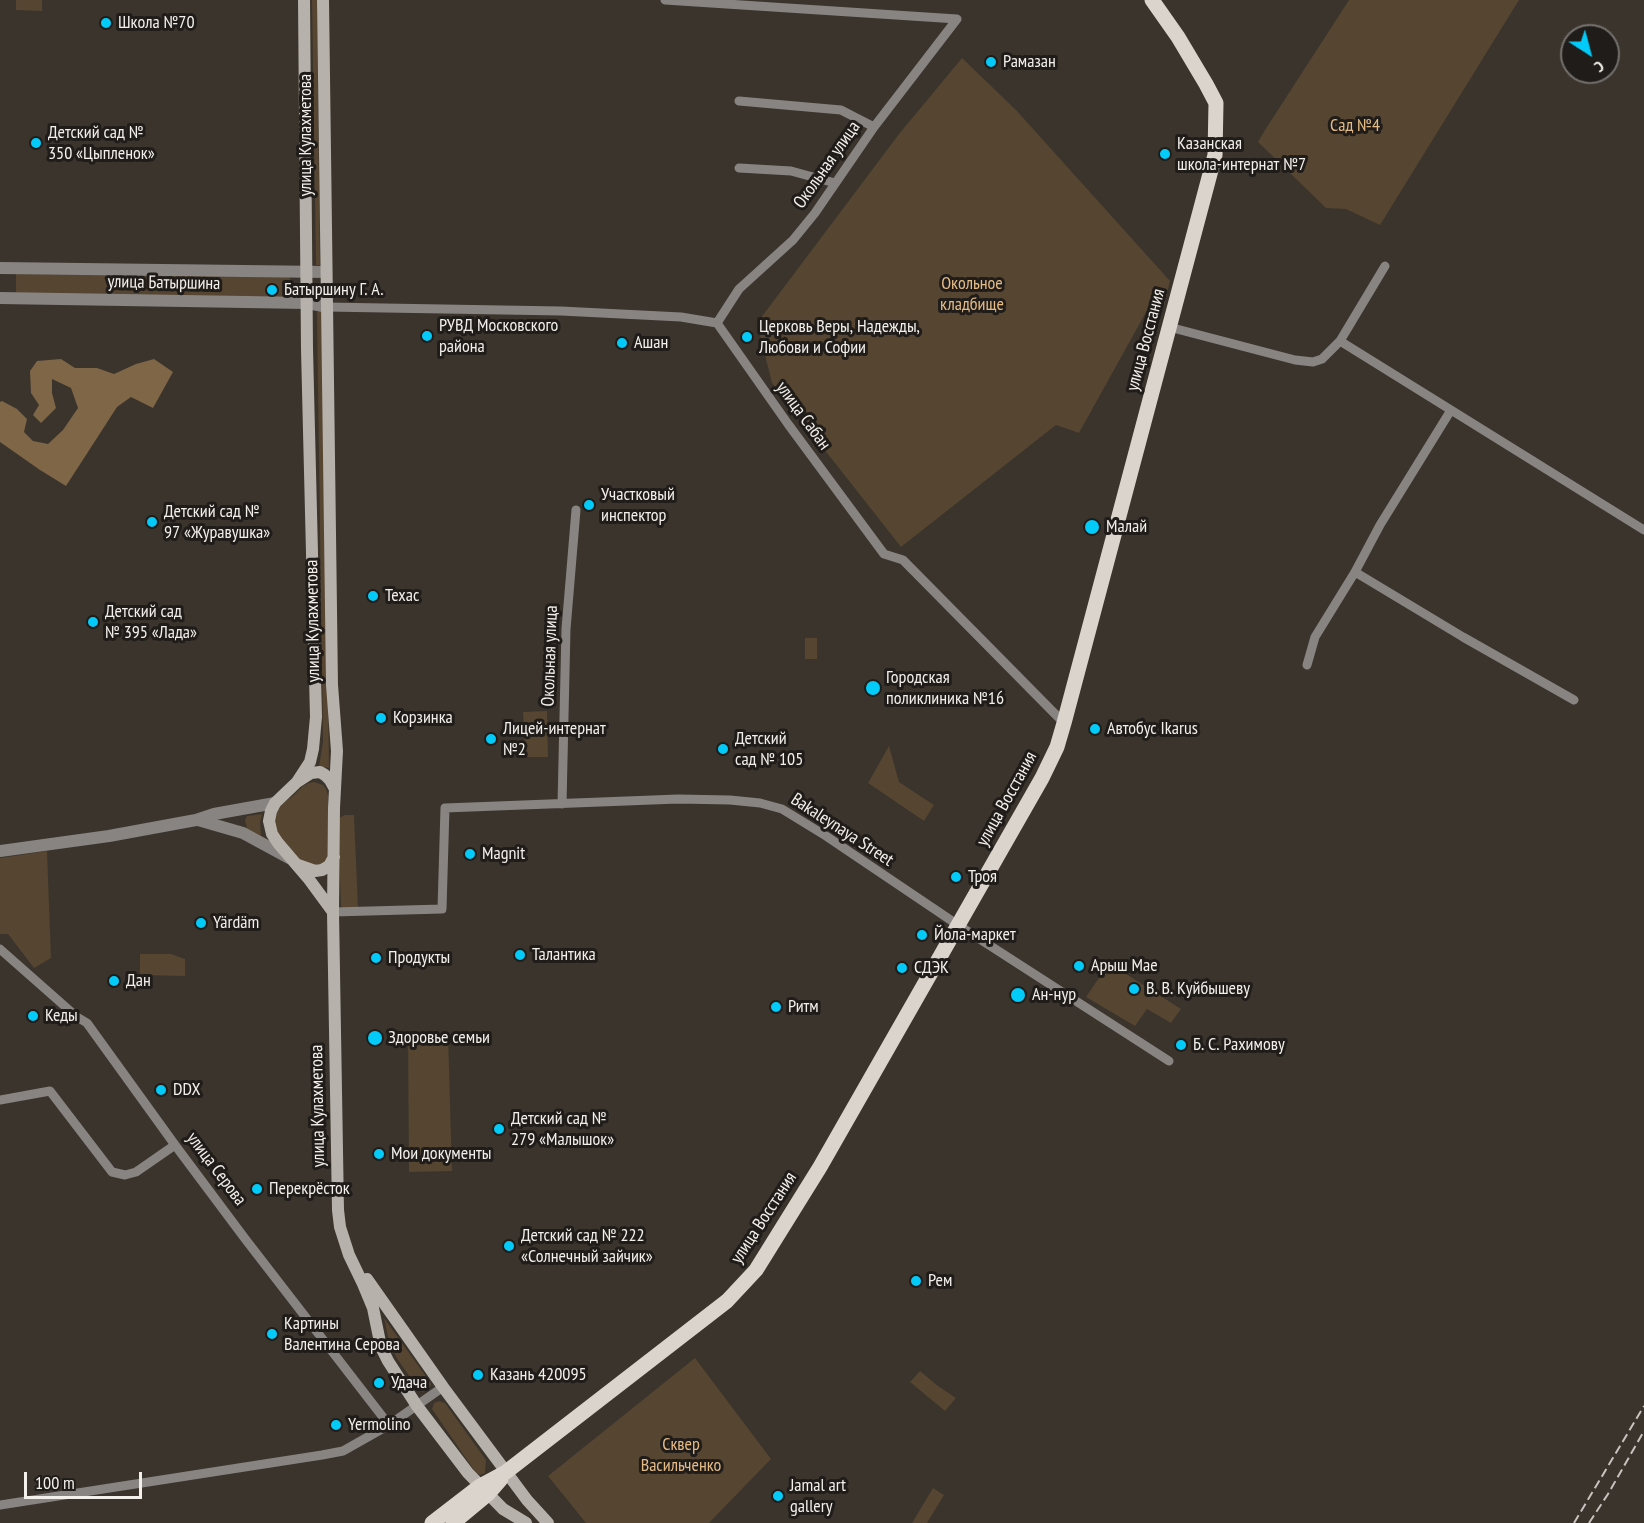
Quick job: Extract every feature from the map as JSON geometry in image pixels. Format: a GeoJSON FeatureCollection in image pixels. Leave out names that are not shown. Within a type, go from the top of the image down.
{"type":"FeatureCollection","features":[{"type":"Feature","properties":{"kind":"main road","name":"улица Кулахметова"},"geometry":{"type":"LineString","coordinates":[[297,782],[310,762],[316,717],[307,303],[304,0]]}},
{"type":"Feature","properties":{"kind":"main road","name":"улица Кулахметова"},"geometry":{"type":"LineString","coordinates":[[323,0],[332,685],[337,751],[333,912],[338,1210],[343,1240],[373,1308],[381,1347],[388,1361],[417,1406],[468,1473],[503,1509],[526,1523]]}},
{"type":"Feature","properties":{"kind":"main road","name":"улица Восстания"},"geometry":{"type":"LineString","coordinates":[[432,1523],[484,1490],[727,1301],[756,1270],[820,1167],[1042,778],[1057,747],[1215,155],[1216,103],[1183,45],[1152,0]]}},
{"type":"Feature","properties":{"kind":"main road"},"geometry":{"type":"LineString","coordinates":[[333,912],[272,834],[269,821],[276,803],[297,782],[311,773],[320,772],[330,780],[335,789]]}},
{"type":"Feature","properties":{"kind":"main road"},"geometry":{"type":"LineString","coordinates":[[291,860],[315,871],[329,866],[334,857]]}},
{"type":"Feature","properties":{"kind":"main road","name":"улица Кулахметова"},"geometry":{"type":"LineString","coordinates":[[343,1240],[367,1280],[443,1387],[527,1500],[548,1523]]}},
{"type":"Feature","properties":{"kind":"main road","name":"улица Восстания"},"geometry":{"type":"LineString","coordinates":[[453,1523],[484,1490]]}},
{"type":"Feature","properties":{"kind":"street","name":"Окольная улица"},"geometry":{"type":"LineString","coordinates":[[665,0],[957,19],[874,127],[801,231],[739,290],[717,323]]}},
{"type":"Feature","properties":{"kind":"street"},"geometry":{"type":"LineString","coordinates":[[739,101],[841,110],[874,127]]}},
{"type":"Feature","properties":{"kind":"street"},"geometry":{"type":"LineString","coordinates":[[739,168],[791,171],[835,183]]}},
{"type":"Feature","properties":{"kind":"street"},"geometry":{"type":"LineString","coordinates":[[1169,327],[1295,360],[1313,362],[1322,359],[1340,341],[1385,266]]}},
{"type":"Feature","properties":{"kind":"street","name":"улица Батыршина"},"geometry":{"type":"LineString","coordinates":[[0,268],[326,272]]}},
{"type":"Feature","properties":{"kind":"street","name":"улица Батыршина"},"geometry":{"type":"LineString","coordinates":[[0,298],[307,303],[326,306]]}},
{"type":"Feature","properties":{"kind":"street"},"geometry":{"type":"LineString","coordinates":[[326,306],[561,311],[681,317],[717,323]]}},
{"type":"Feature","properties":{"kind":"street","name":"улица Сабан"},"geometry":{"type":"LineString","coordinates":[[717,323],[884,554],[903,560],[1064,723]]}},
{"type":"Feature","properties":{"kind":"street"},"geometry":{"type":"LineString","coordinates":[[1340,341],[1644,530]]}},
{"type":"Feature","properties":{"kind":"street"},"geometry":{"type":"LineString","coordinates":[[1307,664],[1315,637],[1355,572],[1380,525],[1451,410]]}},
{"type":"Feature","properties":{"kind":"street","name":"Окольная улица"},"geometry":{"type":"LineString","coordinates":[[562,804],[566,629],[576,510]]}},
{"type":"Feature","properties":{"kind":"street"},"geometry":{"type":"LineString","coordinates":[[1355,572],[1574,700]]}},
{"type":"Feature","properties":{"kind":"street","name":"Bakaleynaya Street"},"geometry":{"type":"LineString","coordinates":[[333,912],[442,909],[446,808],[689,799],[769,804],[782,809],[826,836],[958,925],[1169,1061]]}},
{"type":"Feature","properties":{"kind":"street"},"geometry":{"type":"LineString","coordinates":[[0,851],[109,836],[276,803]]}},
{"type":"Feature","properties":{"kind":"street"},"geometry":{"type":"LineString","coordinates":[[196,820],[243,833],[291,860]]}},
{"type":"Feature","properties":{"kind":"street","name":"улица Серова"},"geometry":{"type":"LineString","coordinates":[[0,950],[77,1017],[87,1023],[252,1248],[389,1425]]}},
{"type":"Feature","properties":{"kind":"street"},"geometry":{"type":"LineString","coordinates":[[0,1100],[50,1091],[112,1172],[125,1175],[136,1172],[175,1145]]}},
{"type":"Feature","properties":{"kind":"street"},"geometry":{"type":"LineString","coordinates":[[0,1505],[343,1450],[389,1425],[443,1387]]}},
{"type":"Feature","properties":{"kind":"green space"},"geometry":{"type":"Polygon","coordinates":[[[16,0],[42,0],[42,11],[16,10],[16,0]]]}},
{"type":"Feature","properties":{"kind":"green space"},"geometry":{"type":"Polygon","coordinates":[[[312,0],[317,0],[320,265],[316,265],[312,0]]]}},
{"type":"Feature","properties":{"kind":"green space","name":"Сад №4"},"geometry":{"type":"Polygon","coordinates":[[[1349,0],[1519,0],[1380,225],[1346,209],[1326,208],[1258,142],[1349,0]]]}},
{"type":"Feature","properties":{"kind":"green space","name":"Окольное кладбище"},"geometry":{"type":"Polygon","coordinates":[[[962,58],[1016,110],[1170,281],[1164,306],[1150,305],[1079,433],[1056,425],[901,547],[772,383],[757,323],[899,134],[962,58]]]}},
{"type":"Feature","properties":{"kind":"green space"},"geometry":{"type":"Polygon","coordinates":[[[16,274],[289,277],[294,287],[289,299],[16,296],[16,274]]]}},
{"type":"Feature","properties":{"kind":"green space"},"geometry":{"type":"Polygon","coordinates":[[[317,312],[323,312],[329,768],[319,766],[323,742],[317,312]]]}},
{"type":"Feature","properties":{"kind":"green space"},"geometry":{"type":"Polygon","coordinates":[[[805,638],[817,638],[817,659],[805,659],[805,638]]]}},
{"type":"Feature","properties":{"kind":"green space"},"geometry":{"type":"Polygon","coordinates":[[[547,711],[548,757],[525,757],[523,712],[547,711]]]}},
{"type":"Feature","properties":{"kind":"green space"},"geometry":{"type":"Polygon","coordinates":[[[889,746],[899,782],[934,805],[924,821],[868,783],[889,746]]]}},
{"type":"Feature","properties":{"kind":"green space"},"geometry":{"type":"Polygon","coordinates":[[[314,782],[323,785],[328,795],[328,858],[320,868],[301,861],[295,853],[288,850],[275,832],[274,815],[281,804],[303,786],[314,782]]]}},
{"type":"Feature","properties":{"kind":"green space"},"geometry":{"type":"Polygon","coordinates":[[[262,814],[261,836],[247,829],[245,820],[247,816],[262,814]]]}},
{"type":"Feature","properties":{"kind":"green space"},"geometry":{"type":"Polygon","coordinates":[[[345,815],[354,815],[358,908],[342,908],[341,906],[338,821],[345,815]]]}},
{"type":"Feature","properties":{"kind":"green space"},"geometry":{"type":"Polygon","coordinates":[[[47,851],[51,958],[34,968],[8,934],[0,934],[0,858],[47,851]]]}},
{"type":"Feature","properties":{"kind":"green space"},"geometry":{"type":"Polygon","coordinates":[[[140,954],[171,954],[185,959],[185,976],[140,975],[140,954]]]}},
{"type":"Feature","properties":{"kind":"green space"},"geometry":{"type":"Polygon","coordinates":[[[1109,963],[1181,1009],[1171,1023],[1147,1009],[1135,1026],[1086,997],[1109,963]]]}},
{"type":"Feature","properties":{"kind":"green space"},"geometry":{"type":"Polygon","coordinates":[[[408,1035],[448,1035],[452,1171],[409,1172],[408,1035]]]}},
{"type":"Feature","properties":{"kind":"green space"},"geometry":{"type":"Polygon","coordinates":[[[384,1318],[430,1382],[431,1385],[423,1392],[419,1390],[390,1346],[384,1318]]]}},
{"type":"Feature","properties":{"kind":"green space","name":"Сквер Васильченко"},"geometry":{"type":"Polygon","coordinates":[[[695,1358],[771,1459],[709,1523],[586,1523],[548,1476],[695,1358]]]}},
{"type":"Feature","properties":{"kind":"green space"},"geometry":{"type":"Polygon","coordinates":[[[920,1371],[956,1398],[945,1411],[910,1382],[920,1371]]]}},
{"type":"Feature","properties":{"kind":"green space"},"geometry":{"type":"Polygon","coordinates":[[[439,1401],[445,1403],[486,1460],[485,1473],[480,1475],[476,1473],[432,1409],[434,1403],[439,1401]]]}},
{"type":"Feature","properties":{"kind":"green space"},"geometry":{"type":"Polygon","coordinates":[[[933,1488],[944,1495],[927,1523],[912,1523],[933,1488]]]}},
{"type":"Feature","properties":{"kind":"shaded area"},"geometry":{"type":"Polygon","coordinates":[[[61,359],[75,368],[97,368],[114,374],[154,359],[173,372],[153,408],[131,397],[117,407],[66,486],[0,442],[0,402],[2,401],[17,409],[27,419],[24,432],[33,441],[48,444],[63,430],[78,408],[71,388],[52,379],[52,393],[56,408],[41,423],[33,415],[39,405],[31,393],[30,371],[37,361],[61,359]]]}},
{"type":"Feature","properties":{"kind":"railway"},"geometry":{"type":"LineString","coordinates":[[1574,1523],[1644,1406]]}},
{"type":"Feature","properties":{"kind":"railway"},"geometry":{"type":"LineString","coordinates":[[1589,1523],[1644,1431]]}},
{"type":"Feature","properties":{"kind":"place","name":"Школа №70"},"geometry":{"type":"Point","coordinates":[106,23]}},
{"type":"Feature","properties":{"kind":"place","name":"Рамазан"},"geometry":{"type":"Point","coordinates":[991,62]}},
{"type":"Feature","properties":{"kind":"place","name":"Детский сад № 350 «Цыпленок»"},"geometry":{"type":"Point","coordinates":[36,143]}},
{"type":"Feature","properties":{"kind":"place","name":"Казанская школа-интернат №7"},"geometry":{"type":"Point","coordinates":[1165,154]}},
{"type":"Feature","properties":{"kind":"place","name":"Батыршину Г. А."},"geometry":{"type":"Point","coordinates":[272,290]}},
{"type":"Feature","properties":{"kind":"place","name":"РУВД Московского района"},"geometry":{"type":"Point","coordinates":[427,336]}},
{"type":"Feature","properties":{"kind":"place","name":"Церковь Веры, Надежды, Любови и Софии"},"geometry":{"type":"Point","coordinates":[747,337]}},
{"type":"Feature","properties":{"kind":"place","name":"Ашан"},"geometry":{"type":"Point","coordinates":[622,343]}},
{"type":"Feature","properties":{"kind":"place","name":"Участковый инспектор"},"geometry":{"type":"Point","coordinates":[589,505]}},
{"type":"Feature","properties":{"kind":"place","name":"Детский сад № 97 «Журавушка»"},"geometry":{"type":"Point","coordinates":[152,522]}},
{"type":"Feature","properties":{"kind":"place","name":"Малай"},"geometry":{"type":"Point","coordinates":[1092,527]}},
{"type":"Feature","properties":{"kind":"place","name":"Техас"},"geometry":{"type":"Point","coordinates":[373,596]}},
{"type":"Feature","properties":{"kind":"place","name":"Детский сад № 395 «Лада»"},"geometry":{"type":"Point","coordinates":[93,622]}},
{"type":"Feature","properties":{"kind":"place","name":"Городская поликлиника №16"},"geometry":{"type":"Point","coordinates":[873,688]}},
{"type":"Feature","properties":{"kind":"place","name":"Корзинка"},"geometry":{"type":"Point","coordinates":[381,718]}},
{"type":"Feature","properties":{"kind":"place","name":"Автобус Ikarus"},"geometry":{"type":"Point","coordinates":[1095,729]}},
{"type":"Feature","properties":{"kind":"place","name":"Лицей-интернат №2"},"geometry":{"type":"Point","coordinates":[491,739]}},
{"type":"Feature","properties":{"kind":"place","name":"Детский сад № 105"},"geometry":{"type":"Point","coordinates":[723,749]}},
{"type":"Feature","properties":{"kind":"place","name":"Magnit"},"geometry":{"type":"Point","coordinates":[470,854]}},
{"type":"Feature","properties":{"kind":"place","name":"Троя"},"geometry":{"type":"Point","coordinates":[956,877]}},
{"type":"Feature","properties":{"kind":"place","name":"Yärdäm"},"geometry":{"type":"Point","coordinates":[201,923]}},
{"type":"Feature","properties":{"kind":"place","name":"Йола-маркет"},"geometry":{"type":"Point","coordinates":[922,935]}},
{"type":"Feature","properties":{"kind":"place","name":"Талантика"},"geometry":{"type":"Point","coordinates":[520,955]}},
{"type":"Feature","properties":{"kind":"place","name":"Продукты"},"geometry":{"type":"Point","coordinates":[376,958]}},
{"type":"Feature","properties":{"kind":"place","name":"Арыш Мае"},"geometry":{"type":"Point","coordinates":[1079,966]}},
{"type":"Feature","properties":{"kind":"place","name":"СДЭК"},"geometry":{"type":"Point","coordinates":[902,968]}},
{"type":"Feature","properties":{"kind":"place","name":"Дан"},"geometry":{"type":"Point","coordinates":[114,981]}},
{"type":"Feature","properties":{"kind":"place","name":"В. В. Куйбышеву"},"geometry":{"type":"Point","coordinates":[1134,989]}},
{"type":"Feature","properties":{"kind":"place","name":"Ан-нур"},"geometry":{"type":"Point","coordinates":[1018,995]}},
{"type":"Feature","properties":{"kind":"place","name":"Ритм"},"geometry":{"type":"Point","coordinates":[776,1007]}},
{"type":"Feature","properties":{"kind":"place","name":"Кеды"},"geometry":{"type":"Point","coordinates":[33,1016]}},
{"type":"Feature","properties":{"kind":"place","name":"Здоровье семьи"},"geometry":{"type":"Point","coordinates":[375,1038]}},
{"type":"Feature","properties":{"kind":"place","name":"Б. С. Рахимову"},"geometry":{"type":"Point","coordinates":[1181,1045]}},
{"type":"Feature","properties":{"kind":"place","name":"DDX"},"geometry":{"type":"Point","coordinates":[161,1090]}},
{"type":"Feature","properties":{"kind":"place","name":"Детский сад № 279 «Малышок»"},"geometry":{"type":"Point","coordinates":[499,1129]}},
{"type":"Feature","properties":{"kind":"place","name":"Мои документы"},"geometry":{"type":"Point","coordinates":[379,1154]}},
{"type":"Feature","properties":{"kind":"place","name":"Перекрёсток"},"geometry":{"type":"Point","coordinates":[257,1189]}},
{"type":"Feature","properties":{"kind":"place","name":"Детский сад № 222 «Солнечный зайчик»"},"geometry":{"type":"Point","coordinates":[509,1246]}},
{"type":"Feature","properties":{"kind":"place","name":"Рем"},"geometry":{"type":"Point","coordinates":[916,1281]}},
{"type":"Feature","properties":{"kind":"place","name":"Картины Валентина Серова"},"geometry":{"type":"Point","coordinates":[272,1334]}},
{"type":"Feature","properties":{"kind":"place","name":"Казань 420095"},"geometry":{"type":"Point","coordinates":[478,1375]}},
{"type":"Feature","properties":{"kind":"place","name":"Удача"},"geometry":{"type":"Point","coordinates":[379,1383]}},
{"type":"Feature","properties":{"kind":"place","name":"Yermolino"},"geometry":{"type":"Point","coordinates":[336,1425]}},
{"type":"Feature","properties":{"kind":"place","name":"Jamal art gallery"},"geometry":{"type":"Point","coordinates":[778,1496]}}]}
